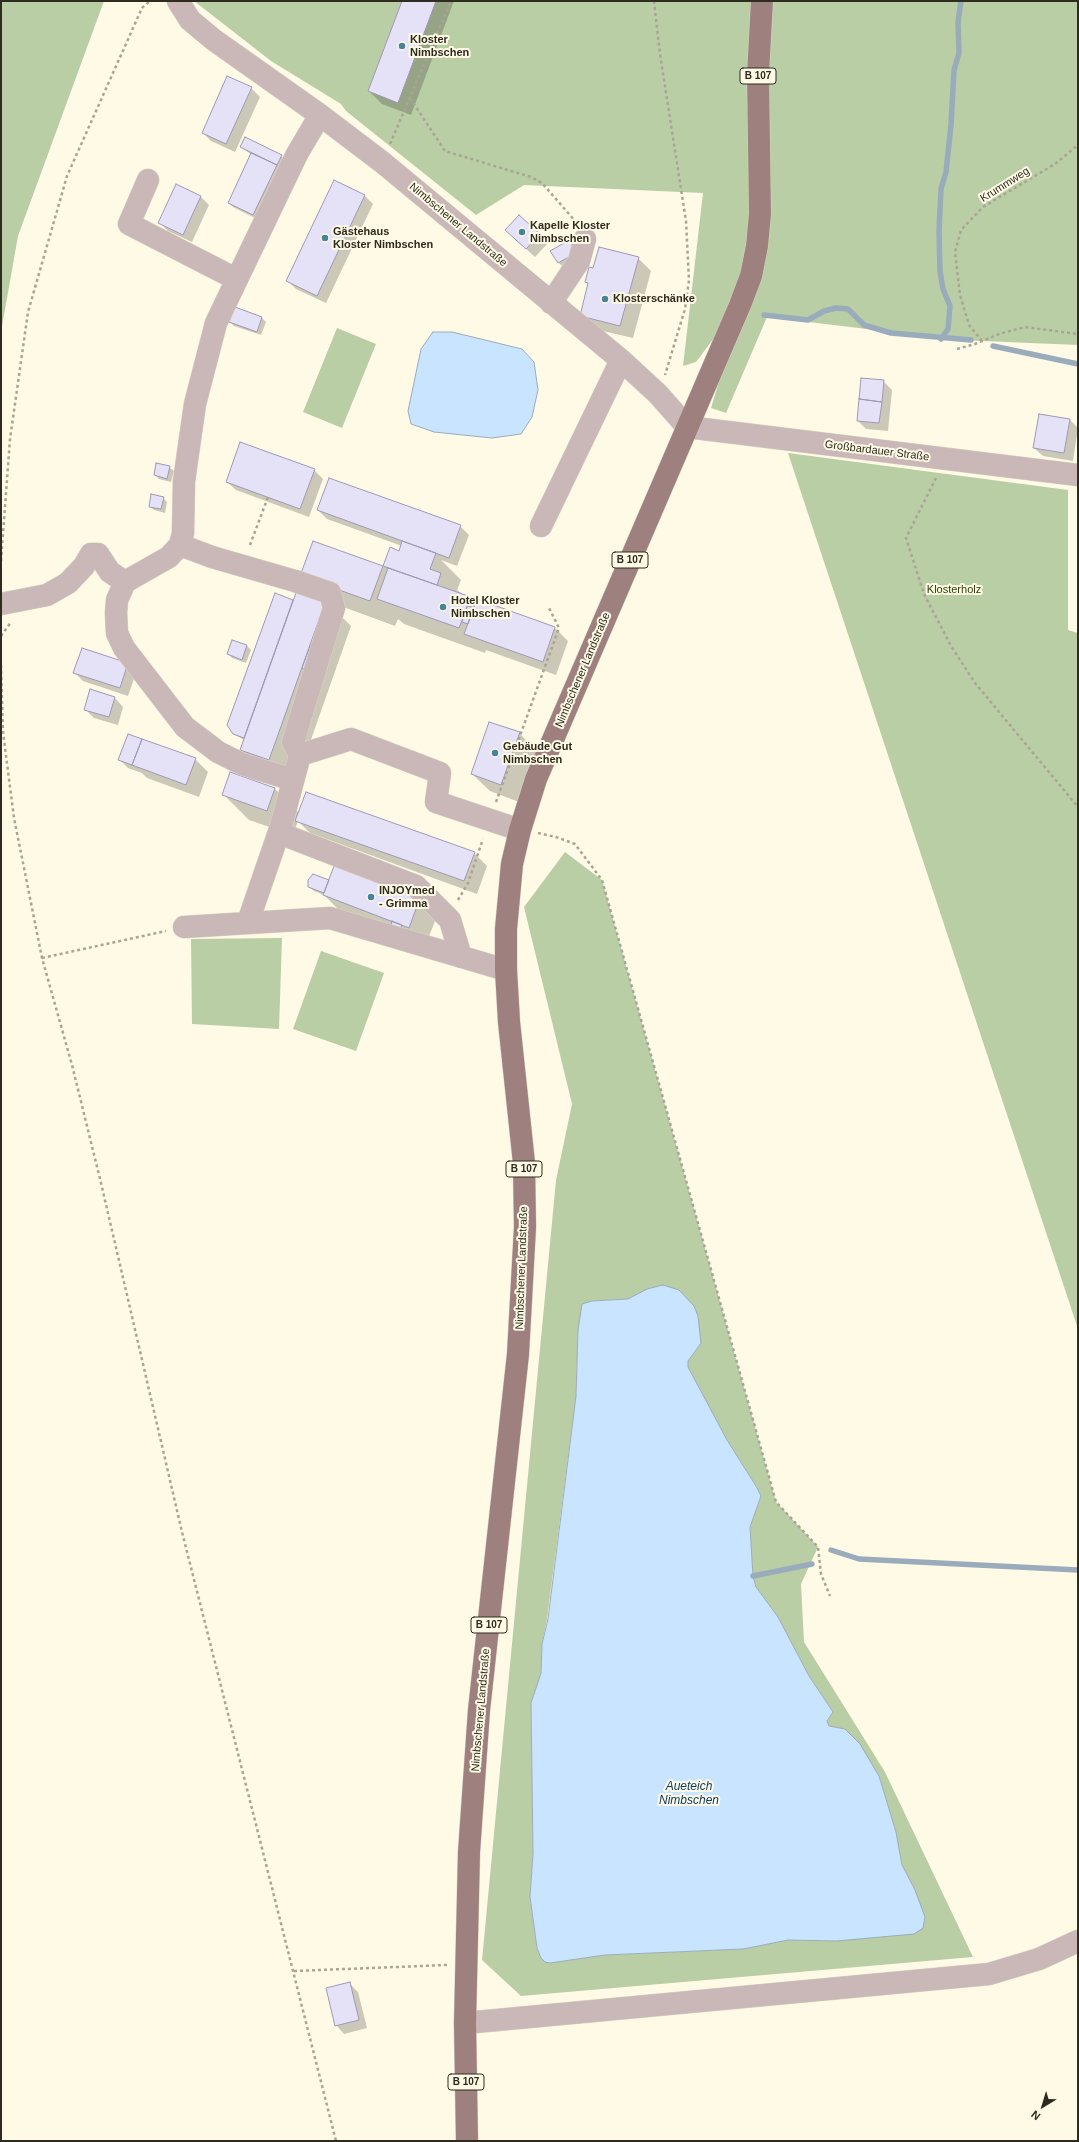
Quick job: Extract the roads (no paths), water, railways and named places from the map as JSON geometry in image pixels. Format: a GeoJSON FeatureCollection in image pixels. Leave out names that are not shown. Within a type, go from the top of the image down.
{"type":"FeatureCollection","features":[{"type":"Feature","properties":{"kind":"main road","name":"Nimbschener Landstraße"},"geometry":{"type":"LineString","coordinates":[[467,2141],[465,2023],[469,1852],[480,1710],[518,1354],[525,1227],[524,1163],[509,1022],[506,970],[506,929],[512,864],[520,830],[536,779],[751,276],[759,230],[758,74],[762,1]]}},
{"type":"Feature","properties":{"kind":"street","name":"Nimbschener Landstraße"},"geometry":{"type":"LineString","coordinates":[[178,1],[190,20],[214,40],[320,115],[382,162],[620,360],[658,394],[687,427]]}},
{"type":"Feature","properties":{"kind":"street"},"geometry":{"type":"LineString","coordinates":[[293,780],[242,764],[218,752],[185,727],[124,648],[117,633],[117,600],[125,582],[169,557],[180,545],[183,533],[184,481],[195,404],[216,323],[297,154],[320,115]]}},
{"type":"Feature","properties":{"kind":"street"},"geometry":{"type":"LineString","coordinates":[[148,180],[129,224],[236,279]]}},
{"type":"Feature","properties":{"kind":"street"},"geometry":{"type":"LineString","coordinates":[[551,303],[579,261],[586,239]]}},
{"type":"Feature","properties":{"kind":"street"},"geometry":{"type":"LineString","coordinates":[[541,526],[620,360]]}},
{"type":"Feature","properties":{"kind":"street","name":"Großbardauer Straße"},"geometry":{"type":"LineString","coordinates":[[687,427],[946,460],[1072,474]]}},
{"type":"Feature","properties":{"kind":"street"},"geometry":{"type":"LineString","coordinates":[[180,545],[212,557],[295,581],[330,593],[334,608],[293,742],[300,755],[279,833],[248,922]]}},
{"type":"Feature","properties":{"kind":"street"},"geometry":{"type":"LineString","coordinates":[[1,604],[47,595],[68,583],[84,566],[91,554],[98,554],[110,572],[125,582]]}},
{"type":"Feature","properties":{"kind":"street"},"geometry":{"type":"LineString","coordinates":[[300,755],[351,739],[440,773],[436,802],[520,830]]}},
{"type":"Feature","properties":{"kind":"street"},"geometry":{"type":"LineString","coordinates":[[279,833],[416,886],[450,920],[461,957]]}},
{"type":"Feature","properties":{"kind":"street"},"geometry":{"type":"LineString","coordinates":[[184,927],[330,918],[506,970]]}},
{"type":"Feature","properties":{"kind":"street"},"geometry":{"type":"LineString","coordinates":[[465,2023],[989,1974],[1039,1959],[1078,1941]]}},
{"type":"Feature","properties":{"kind":"water"},"geometry":{"type":"Polygon","coordinates":[[[433,332],[452,332],[522,349],[534,362],[538,390],[532,417],[521,434],[492,438],[434,432],[411,424],[408,411],[421,349],[433,332]]]}},
{"type":"Feature","properties":{"kind":"water","name":"Aueteich Nimbschen"},"geometry":{"type":"Polygon","coordinates":[[[663,1285],[679,1290],[694,1306],[698,1316],[701,1343],[688,1361],[688,1367],[727,1440],[761,1496],[750,1527],[753,1576],[756,1587],[778,1617],[809,1676],[833,1712],[827,1721],[829,1726],[845,1729],[860,1744],[879,1776],[896,1832],[902,1865],[915,1890],[925,1917],[923,1928],[914,1934],[837,1941],[788,1940],[743,1949],[605,1955],[550,1963],[545,1962],[541,1958],[537,1948],[530,1897],[533,1853],[531,1703],[541,1673],[542,1644],[548,1619],[576,1396],[578,1330],[582,1304],[592,1301],[628,1299],[647,1289],[663,1285]]]}},
{"type":"Feature","properties":{"kind":"waterway"},"geometry":{"type":"LineString","coordinates":[[941,339],[948,329],[950,306],[943,289],[940,271],[939,231],[941,189],[946,172],[951,125],[954,70],[959,53],[958,22],[961,1]]}},
{"type":"Feature","properties":{"kind":"waterway"},"geometry":{"type":"LineString","coordinates":[[764,315],[808,320],[824,311],[836,308],[848,309],[864,325],[891,333],[971,340]]}},
{"type":"Feature","properties":{"kind":"waterway"},"geometry":{"type":"LineString","coordinates":[[993,346],[1078,364]]}},
{"type":"Feature","properties":{"kind":"waterway"},"geometry":{"type":"LineString","coordinates":[[831,1550],[859,1559],[1078,1570]]}},
{"type":"Feature","properties":{"kind":"waterway"},"geometry":{"type":"LineString","coordinates":[[753,1576],[812,1564]]}},
{"type":"Feature","properties":{"kind":"place","name":"Kloster Nimbschen"},"geometry":{"type":"Point","coordinates":[402,46]}},
{"type":"Feature","properties":{"kind":"place","name":"Kapelle Kloster Nimbschen"},"geometry":{"type":"Point","coordinates":[522,232]}},
{"type":"Feature","properties":{"kind":"place","name":"Gästehaus Kloster Nimbschen"},"geometry":{"type":"Point","coordinates":[325,238]}},
{"type":"Feature","properties":{"kind":"place","name":"Klosterschänke"},"geometry":{"type":"Point","coordinates":[605,299]}},
{"type":"Feature","properties":{"kind":"place","name":"Hotel Kloster Nimbschen"},"geometry":{"type":"Point","coordinates":[443,607]}},
{"type":"Feature","properties":{"kind":"place","name":"Gebäude Gut Nimbschen"},"geometry":{"type":"Point","coordinates":[495,753]}},
{"type":"Feature","properties":{"kind":"place","name":"INJOYmed - Grimma"},"geometry":{"type":"Point","coordinates":[371,897]}},
{"type":"Feature","properties":{"kind":"park label","name":"Klosterholz"},"geometry":{"type":"Point","coordinates":[954,590]}}]}
